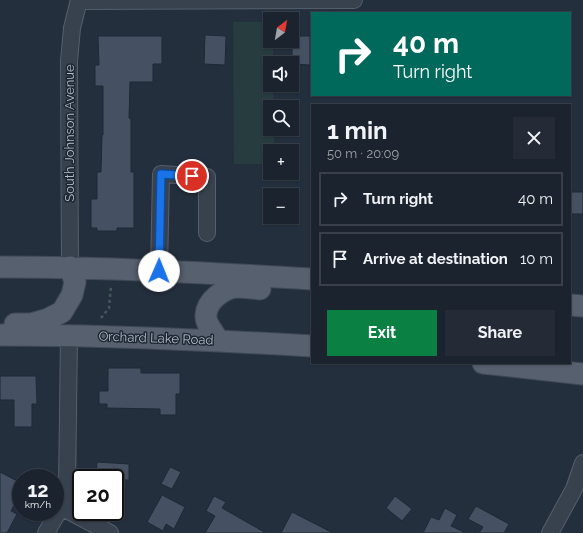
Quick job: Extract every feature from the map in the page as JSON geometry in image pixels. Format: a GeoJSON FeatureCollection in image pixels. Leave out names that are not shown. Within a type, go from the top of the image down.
{"type":"FeatureCollection","features":[{"type":"Feature","properties":{"kind":"main road"},"geometry":{"type":"LineString","coordinates":[[0,324],[31,324],[48,319],[62,312],[72,295],[75,282],[70,267]]}},
{"type":"Feature","properties":{"kind":"main road"},"geometry":{"type":"LineString","coordinates":[[0,268],[70,267],[311,279]]}},
{"type":"Feature","properties":{"kind":"main road"},"geometry":{"type":"LineString","coordinates":[[218,340],[208,324],[205,315],[210,304],[219,293],[236,287],[311,293]]}},
{"type":"Feature","properties":{"kind":"main road"},"geometry":{"type":"LineString","coordinates":[[571,305],[583,306]]}},
{"type":"Feature","properties":{"kind":"main road","name":"Orchard Lake Road"},"geometry":{"type":"LineString","coordinates":[[0,335],[69,335],[218,340],[311,346]]}},
{"type":"Feature","properties":{"kind":"main road"},"geometry":{"type":"LineString","coordinates":[[492,364],[583,374]]}},
{"type":"Feature","properties":{"kind":"street"},"geometry":{"type":"LineString","coordinates":[[79,1],[354,0]]}},
{"type":"Feature","properties":{"kind":"street","name":"South Johnson Avenue"},"geometry":{"type":"LineString","coordinates":[[70,267],[69,61],[72,28],[79,1]]}},
{"type":"Feature","properties":{"kind":"street"},"geometry":{"type":"LineString","coordinates":[[159,271],[161,174],[208,177],[208,233]]}},
{"type":"Feature","properties":{"kind":"street"},"geometry":{"type":"LineString","coordinates":[[64,501],[68,482],[69,335]]}},
{"type":"Feature","properties":{"kind":"street"},"geometry":{"type":"LineString","coordinates":[[550,533],[574,489],[583,463]]}},
{"type":"Feature","properties":{"kind":"street"},"geometry":{"type":"LineString","coordinates":[[64,510],[110,533]]}},
{"type":"Feature","properties":{"kind":"street"},"geometry":{"type":"LineString","coordinates":[[46,533],[53,521]]}},
{"type":"Feature","properties":{"kind":"path"},"geometry":{"type":"LineString","coordinates":[[100,320],[109,308],[111,279]]}},
{"type":"Feature","properties":{"kind":"green space"},"geometry":{"type":"Polygon","coordinates":[[[233,22],[263,22],[263,48],[273,48],[273,56],[263,56],[263,92],[273,92],[274,100],[263,100],[263,136],[274,136],[274,144],[263,144],[263,164],[234,164],[233,22]]]}},
{"type":"Feature","properties":{"kind":"building"},"geometry":{"type":"Polygon","coordinates":[[[205,35],[226,36],[225,65],[204,64],[205,35]]]}},
{"type":"Feature","properties":{"kind":"building"},"geometry":{"type":"Polygon","coordinates":[[[98,36],[162,36],[162,64],[153,64],[153,82],[130,82],[129,118],[131,119],[131,172],[134,172],[134,228],[117,228],[117,231],[97,231],[97,228],[91,228],[91,199],[97,199],[97,172],[101,172],[103,135],[103,86],[95,86],[95,65],[99,65],[98,36]]]}},
{"type":"Feature","properties":{"kind":"building"},"geometry":{"type":"Polygon","coordinates":[[[299,36],[310,36],[310,65],[299,64],[299,56],[292,56],[292,48],[299,48],[299,36]]]}},
{"type":"Feature","properties":{"kind":"building"},"geometry":{"type":"Polygon","coordinates":[[[571,192],[583,192],[583,214],[571,214],[571,192]]]}},
{"type":"Feature","properties":{"kind":"building"},"geometry":{"type":"Polygon","coordinates":[[[108,368],[141,368],[141,373],[180,373],[180,394],[176,394],[176,415],[160,415],[160,409],[107,408],[107,404],[99,404],[99,391],[108,391],[108,368]]]}},
{"type":"Feature","properties":{"kind":"building"},"geometry":{"type":"Polygon","coordinates":[[[0,376],[36,376],[37,404],[32,404],[32,427],[14,427],[14,400],[0,400],[0,376]]]}},
{"type":"Feature","properties":{"kind":"building"},"geometry":{"type":"Polygon","coordinates":[[[97,462],[129,464],[129,480],[124,480],[124,469],[97,469],[97,462]]]}},
{"type":"Feature","properties":{"kind":"building"},"geometry":{"type":"Polygon","coordinates":[[[170,467],[181,472],[172,489],[161,484],[170,467]]]}},
{"type":"Feature","properties":{"kind":"building"},"geometry":{"type":"Polygon","coordinates":[[[0,472],[12,478],[11,511],[12,521],[13,521],[7,533],[0,533],[0,472]]]}},
{"type":"Feature","properties":{"kind":"building"},"geometry":{"type":"Polygon","coordinates":[[[162,495],[185,507],[174,529],[166,524],[163,531],[147,522],[162,495]]]}},
{"type":"Feature","properties":{"kind":"building"},"geometry":{"type":"Polygon","coordinates":[[[214,496],[226,502],[222,508],[266,533],[205,533],[215,516],[206,511],[214,496]]]}},
{"type":"Feature","properties":{"kind":"building"},"geometry":{"type":"Polygon","coordinates":[[[395,496],[412,509],[402,521],[386,508],[395,496]]]}},
{"type":"Feature","properties":{"kind":"building"},"geometry":{"type":"Polygon","coordinates":[[[476,506],[509,524],[504,533],[479,533],[483,527],[468,519],[476,506]]]}},
{"type":"Feature","properties":{"kind":"building"},"geometry":{"type":"Polygon","coordinates":[[[445,508],[457,515],[451,526],[466,533],[423,533],[431,517],[439,520],[445,508]]]}},
{"type":"Feature","properties":{"kind":"building"},"geometry":{"type":"Polygon","coordinates":[[[292,512],[333,533],[281,533],[292,512]]]}},
{"type":"Feature","properties":{"kind":"route"},"geometry":{"type":"LineString","coordinates":[[159,271],[161,174],[192,176]]}}]}
